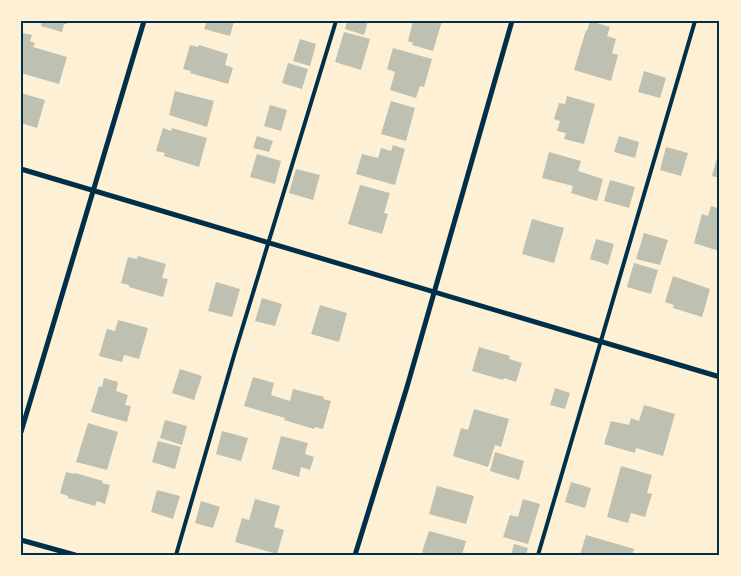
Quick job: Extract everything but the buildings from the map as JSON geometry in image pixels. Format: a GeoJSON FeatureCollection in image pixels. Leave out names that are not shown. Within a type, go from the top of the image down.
{"type":"FeatureCollection","features":[{"type":"Feature","properties":{"kind":"street"},"geometry":{"type":"LineString","coordinates":[[21,432],[144,21]]}},
{"type":"Feature","properties":{"kind":"street"},"geometry":{"type":"LineString","coordinates":[[355,555],[407,387],[512,21]]}},
{"type":"Feature","properties":{"kind":"street"},"geometry":{"type":"LineString","coordinates":[[21,169],[720,377]]}},
{"type":"Feature","properties":{"kind":"street"},"geometry":{"type":"LineString","coordinates":[[21,540],[75,555]]}},
{"type":"Feature","properties":{"kind":"lane"},"geometry":{"type":"LineString","coordinates":[[176,555],[336,21]]}},
{"type":"Feature","properties":{"kind":"lane"},"geometry":{"type":"LineString","coordinates":[[538,555],[695,21]]}}]}
